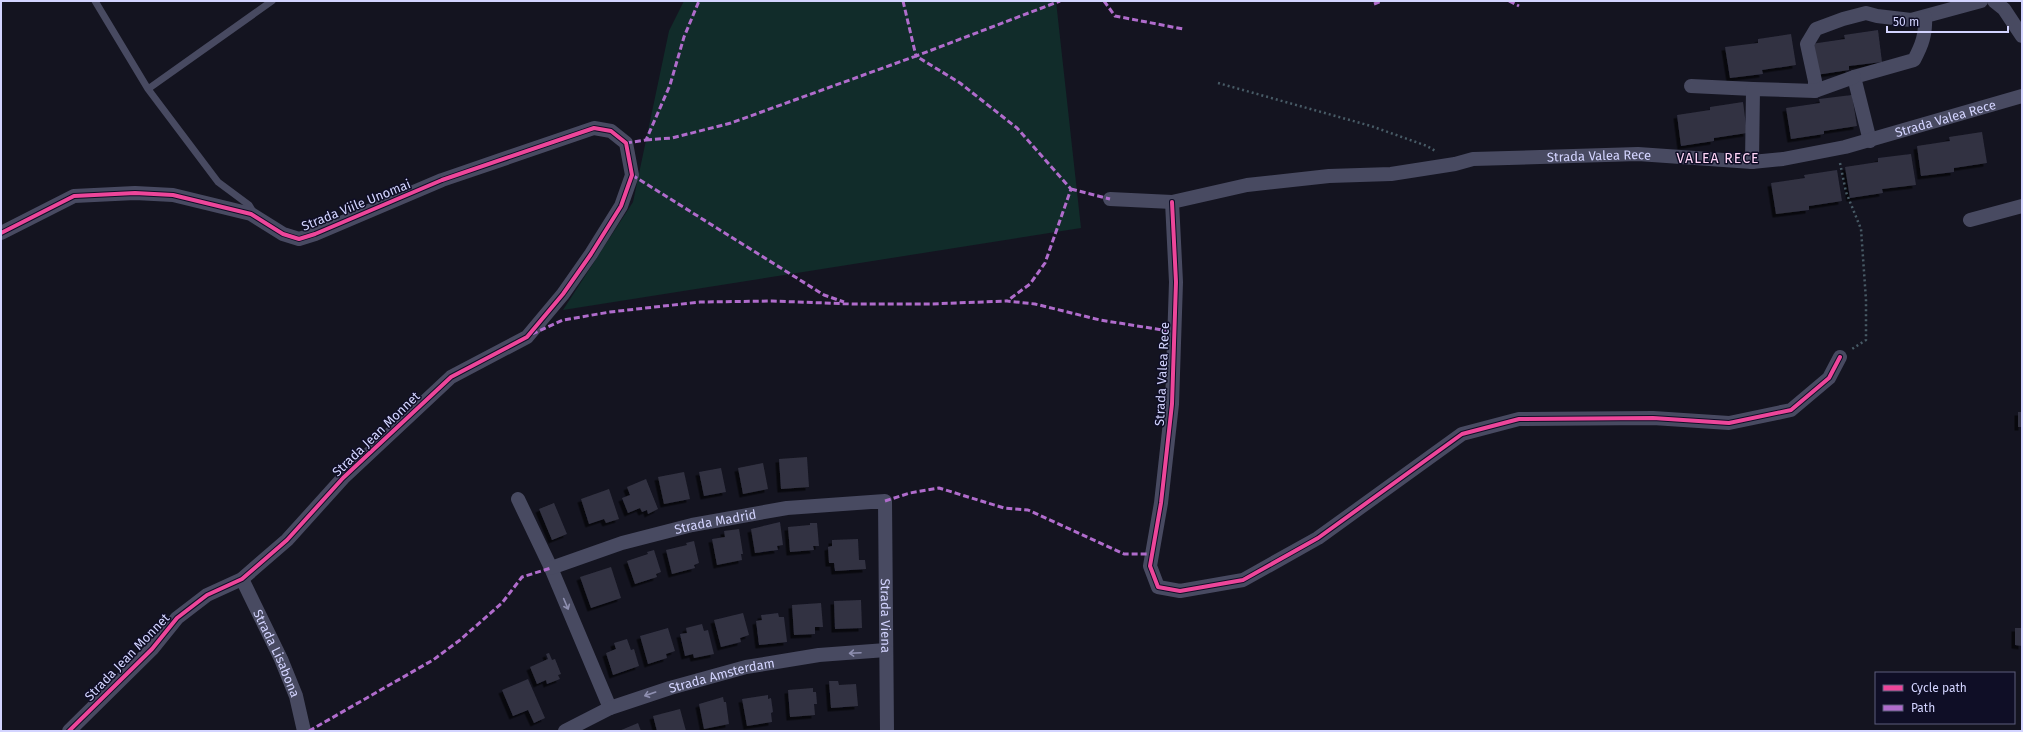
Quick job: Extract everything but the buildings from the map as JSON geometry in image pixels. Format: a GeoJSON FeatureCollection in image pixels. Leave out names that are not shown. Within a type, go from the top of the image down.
{"type":"FeatureCollection","features":[{"type":"Feature","properties":{"kind":"street"},"geometry":{"type":"LineString","coordinates":[[1815,91],[1816,81],[1807,44],[1816,29],[1843,19],[1867,7],[1877,16],[1911,20],[1981,1]]}},
{"type":"Feature","properties":{"kind":"street"},"geometry":{"type":"LineString","coordinates":[[1994,1],[2004,9],[2022,36]]}},
{"type":"Feature","properties":{"kind":"street"},"geometry":{"type":"LineString","coordinates":[[1691,86],[1815,91],[1854,77],[1914,60],[1923,44],[1925,17]]}},
{"type":"Feature","properties":{"kind":"street"},"geometry":{"type":"LineString","coordinates":[[1854,77],[1870,140]]}},
{"type":"Feature","properties":{"kind":"street"},"geometry":{"type":"LineString","coordinates":[[1752,89],[1752,162]]}},
{"type":"Feature","properties":{"kind":"street","name":"Strada Valea Rece"},"geometry":{"type":"LineString","coordinates":[[1110,199],[1172,202],[1247,186],[1329,176],[1391,174],[1473,159],[1638,154],[1752,162],[1783,159],[1870,140],[2022,96]]}},
{"type":"Feature","properties":{"kind":"street","name":"Strada Viile Unomai"},"geometry":{"type":"LineString","coordinates":[[1,233],[74,196],[135,193],[173,194],[251,214],[283,234],[299,238],[315,234],[442,180],[594,128],[611,131],[626,144]]}},
{"type":"Feature","properties":{"kind":"street","name":"Strada Jean Monnet"},"geometry":{"type":"LineString","coordinates":[[69,731],[152,649],[178,618],[208,595],[242,579],[287,540],[343,478],[451,377],[527,337],[563,294],[591,254],[621,206],[632,175],[626,144]]}},
{"type":"Feature","properties":{"kind":"street","name":"Strada Valea Rece"},"geometry":{"type":"LineString","coordinates":[[1172,202],[1176,282],[1172,404],[1161,503],[1150,566],[1158,587],[1180,591],[1243,580],[1318,538],[1462,434],[1519,419],[1653,418],[1729,423],[1791,410],[1829,378],[1840,356]]}},
{"type":"Feature","properties":{"kind":"street"},"geometry":{"type":"LineString","coordinates":[[1970,220],[2022,206]]}},
{"type":"Feature","properties":{"kind":"street"},"geometry":{"type":"LineString","coordinates":[[518,499],[551,568],[610,708]]}},
{"type":"Feature","properties":{"kind":"street","name":"Strada Madrid"},"geometry":{"type":"LineString","coordinates":[[551,568],[622,543],[692,525],[787,508],[885,501]]}},
{"type":"Feature","properties":{"kind":"street","name":"Strada Viena"},"geometry":{"type":"LineString","coordinates":[[885,501],[887,731]]}},
{"type":"Feature","properties":{"kind":"street","name":"Strada Lisabona"},"geometry":{"type":"LineString","coordinates":[[242,579],[281,659],[296,696],[304,731]]}},
{"type":"Feature","properties":{"kind":"street","name":"Strada Amsterdam"},"geometry":{"type":"LineString","coordinates":[[565,731],[610,708],[670,688],[746,667],[820,655],[886,650]]}},
{"type":"Feature","properties":{"kind":"lane"},"geometry":{"type":"LineString","coordinates":[[95,1],[148,89],[218,182],[249,205],[252,210],[251,214]]}},
{"type":"Feature","properties":{"kind":"lane"},"geometry":{"type":"LineString","coordinates":[[148,89],[272,1]]}},
{"type":"Feature","properties":{"kind":"path"},"geometry":{"type":"LineString","coordinates":[[1218,83],[1371,126],[1427,146],[1442,156],[1446,165]]}},
{"type":"Feature","properties":{"kind":"path"},"geometry":{"type":"LineString","coordinates":[[1834,149],[1843,172],[1846,192],[1861,229],[1866,300],[1866,340],[1840,356]]}},
{"type":"Feature","properties":{"kind":"green space"},"geometry":{"type":"Polygon","coordinates":[[[684,1],[1056,1],[1081,228],[563,310],[633,202],[669,31],[684,1]]]}},
{"type":"Feature","properties":{"kind":"marked path"},"geometry":{"type":"LineString","coordinates":[[626,143],[646,140],[670,85],[684,37],[699,1]]}},
{"type":"Feature","properties":{"kind":"marked path"},"geometry":{"type":"LineString","coordinates":[[903,1],[916,56],[1060,1]]}},
{"type":"Feature","properties":{"kind":"marked path"},"geometry":{"type":"LineString","coordinates":[[1104,1],[1115,16],[1183,29]]}},
{"type":"Feature","properties":{"kind":"marked path"},"geometry":{"type":"LineString","coordinates":[[1374,4],[1382,1]]}},
{"type":"Feature","properties":{"kind":"marked path"},"geometry":{"type":"LineString","coordinates":[[1509,1],[1519,6]]}},
{"type":"Feature","properties":{"kind":"marked path"},"geometry":{"type":"LineString","coordinates":[[646,140],[672,138],[731,123],[916,56],[960,83],[1017,128],[1071,189],[1045,263],[1030,284],[1007,301]]}},
{"type":"Feature","properties":{"kind":"marked path"},"geometry":{"type":"LineString","coordinates":[[632,175],[824,295],[844,302]]}},
{"type":"Feature","properties":{"kind":"marked path"},"geometry":{"type":"LineString","coordinates":[[1071,189],[1110,199]]}},
{"type":"Feature","properties":{"kind":"marked path"},"geometry":{"type":"LineString","coordinates":[[532,334],[563,320],[610,312],[700,302],[772,301],[852,304],[930,304],[1007,301],[1035,304],[1100,320],[1175,332]]}},
{"type":"Feature","properties":{"kind":"marked path"},"geometry":{"type":"LineString","coordinates":[[885,501],[910,493],[939,488],[1004,508],[1028,510],[1124,554],[1152,554]]}},
{"type":"Feature","properties":{"kind":"marked path"},"geometry":{"type":"LineString","coordinates":[[309,731],[433,660],[460,640],[502,603],[522,577],[551,568]]}},
{"type":"Feature","properties":{"kind":"cycle path"},"geometry":{"type":"LineString","coordinates":[[1,233],[74,196],[135,193],[173,195],[251,214],[283,234],[299,239],[315,234],[442,180],[594,128],[611,131],[626,143],[632,175],[621,206],[591,254],[563,294],[527,337],[451,377],[343,478],[287,540],[242,579],[207,595],[177,618],[152,649],[69,731]]}},
{"type":"Feature","properties":{"kind":"cycle path"},"geometry":{"type":"LineString","coordinates":[[1172,202],[1176,282],[1172,404],[1161,503],[1150,566],[1158,587],[1180,591],[1243,580],[1318,538],[1462,434],[1519,419],[1653,418],[1729,423],[1791,410],[1829,378],[1840,357]]}},
{"type":"Feature","properties":{"kind":"district","name":"VALEA RECE"},"geometry":{"type":"Point","coordinates":[1718,158]}}]}
